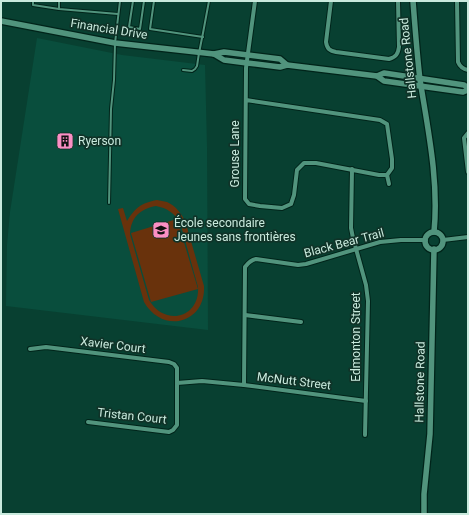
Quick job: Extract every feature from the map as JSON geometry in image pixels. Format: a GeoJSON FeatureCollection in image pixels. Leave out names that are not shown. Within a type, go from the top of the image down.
{"type":"FeatureCollection","features":[{"type":"Feature","properties":{"kind":"street","name":"Grouse Lane"},"geometry":{"type":"LineString","coordinates":[[255,1],[247,63],[245,199],[249,204],[260,206],[282,208],[290,204],[294,195],[297,170],[304,163],[316,163],[352,169],[379,176],[386,175]]}},
{"type":"Feature","properties":{"kind":"street"},"geometry":{"type":"LineString","coordinates":[[332,1],[326,42],[330,50],[389,59],[395,57],[399,47],[398,1]]}},
{"type":"Feature","properties":{"kind":"street","name":"Hallstone Road"},"geometry":{"type":"LineString","coordinates":[[413,1],[420,78],[429,136],[435,191],[436,209],[434,232]]}},
{"type":"Feature","properties":{"kind":"street"},"geometry":{"type":"LineString","coordinates":[[457,1],[458,62],[460,66],[468,70]]}},
{"type":"Feature","properties":{"kind":"street","name":"Financial Drive"},"geometry":{"type":"LineString","coordinates":[[1,21],[115,43],[199,53],[214,54],[224,52],[280,59],[287,65]]}},
{"type":"Feature","properties":{"kind":"street","name":"Financial Drive"},"geometry":{"type":"LineString","coordinates":[[214,54],[224,60],[280,67],[287,65],[377,76],[384,81],[463,92],[468,89],[464,85],[420,78],[384,73],[377,76]]}},
{"type":"Feature","properties":{"kind":"street"},"geometry":{"type":"LineString","coordinates":[[246,100],[380,120],[387,124],[392,168],[386,175],[390,184]]}},
{"type":"Feature","properties":{"kind":"street"},"geometry":{"type":"LineString","coordinates":[[468,133],[464,138],[468,172]]}},
{"type":"Feature","properties":{"kind":"street","name":"Edmonton Street"},"geometry":{"type":"LineString","coordinates":[[352,169],[351,228],[366,285],[368,301],[365,435]]}},
{"type":"Feature","properties":{"kind":"street"},"geometry":{"type":"LineString","coordinates":[[434,232],[440,234],[443,240],[440,247],[434,249],[426,244],[426,240],[428,234],[434,232]]}},
{"type":"Feature","properties":{"kind":"street"},"geometry":{"type":"LineString","coordinates":[[443,240],[468,237]]}},
{"type":"Feature","properties":{"kind":"street","name":"Black Bear Trail"},"geometry":{"type":"LineString","coordinates":[[244,385],[245,267],[250,261],[256,259],[298,265],[380,242],[426,240]]}},
{"type":"Feature","properties":{"kind":"street","name":"Hallstone Road"},"geometry":{"type":"LineString","coordinates":[[424,514],[424,494],[430,434],[434,249]]}},
{"type":"Feature","properties":{"kind":"street"},"geometry":{"type":"LineString","coordinates":[[244,315],[301,322]]}},
{"type":"Feature","properties":{"kind":"street","name":"Xavier Court"},"geometry":{"type":"LineString","coordinates":[[30,349],[46,348],[169,362],[174,364],[177,368],[177,382]]}},
{"type":"Feature","properties":{"kind":"street","name":"McNutt Street"},"geometry":{"type":"LineString","coordinates":[[177,382],[202,381],[244,385],[366,400]]}},
{"type":"Feature","properties":{"kind":"street","name":"Tristan Court"},"geometry":{"type":"LineString","coordinates":[[88,422],[169,432],[173,430],[176,424],[177,382]]}},
{"type":"Feature","properties":{"kind":"lane"},"geometry":{"type":"LineString","coordinates":[[33,1],[33,5],[59,9],[118,14]]}},
{"type":"Feature","properties":{"kind":"lane"},"geometry":{"type":"LineString","coordinates":[[59,1],[59,9]]}},
{"type":"Feature","properties":{"kind":"lane"},"geometry":{"type":"LineString","coordinates":[[110,203],[111,109],[114,80],[115,43],[120,1]]}},
{"type":"Feature","properties":{"kind":"lane"},"geometry":{"type":"LineString","coordinates":[[133,1],[129,27],[140,29],[144,1]]}},
{"type":"Feature","properties":{"kind":"lane"},"geometry":{"type":"LineString","coordinates":[[154,1],[150,29],[203,37]]}},
{"type":"Feature","properties":{"kind":"lane"},"geometry":{"type":"LineString","coordinates":[[184,70],[192,70],[197,66],[209,1]]}},
{"type":"Feature","properties":{"kind":"shaded area"},"geometry":{"type":"Polygon","coordinates":[[[37,38],[122,55],[205,65],[208,330],[6,306],[7,245],[10,212],[37,38]]]}},
{"type":"Feature","properties":{"kind":"shaded area"},"geometry":{"type":"Polygon","coordinates":[[[157,200],[167,202],[176,208],[183,217],[204,286],[203,299],[198,309],[191,316],[182,320],[172,321],[162,319],[152,312],[144,302],[118,209],[123,208],[127,221],[139,207],[151,201],[157,200]],[[156,206],[145,209],[134,218],[130,234],[149,300],[164,314],[172,316],[180,315],[188,312],[193,306],[197,298],[198,287],[180,222],[170,211],[156,206]]]}},
{"type":"Feature","properties":{"kind":"shaded area"},"geometry":{"type":"Polygon","coordinates":[[[177,219],[198,289],[151,302],[131,233],[177,219]]]}},
{"type":"Feature","properties":{"kind":"place","name":"Ryerson"},"geometry":{"type":"Point","coordinates":[65,141]}},
{"type":"Feature","properties":{"kind":"place","name":"École secondaire Jeunes sans frontières"},"geometry":{"type":"Point","coordinates":[161,230]}}]}
